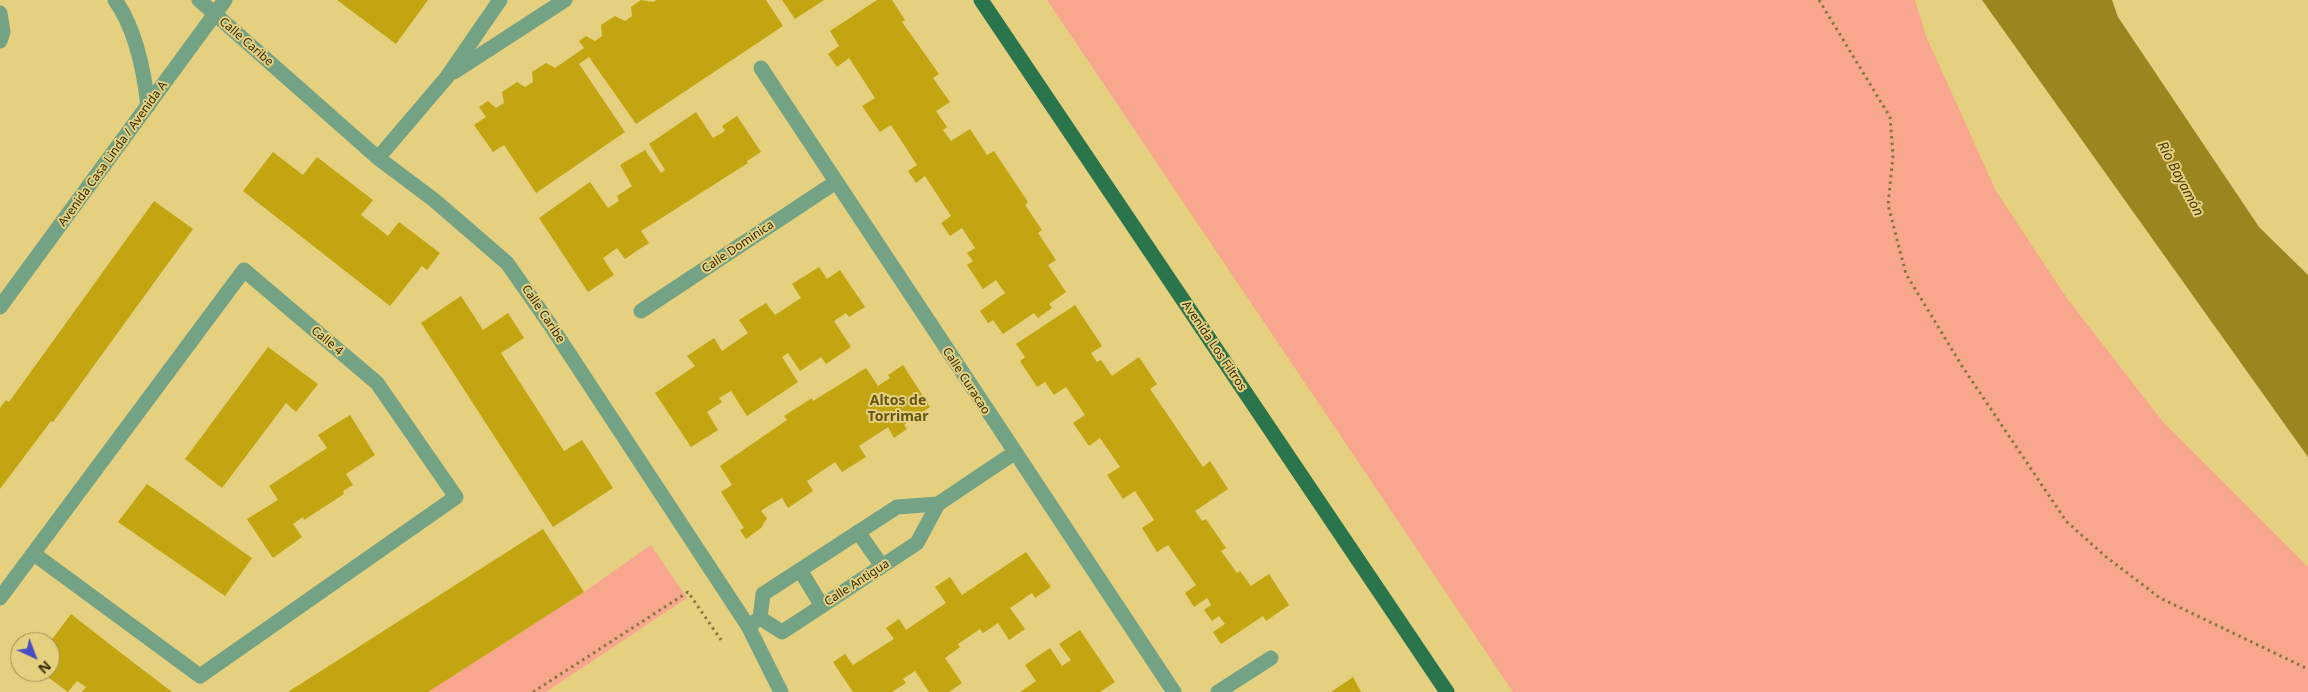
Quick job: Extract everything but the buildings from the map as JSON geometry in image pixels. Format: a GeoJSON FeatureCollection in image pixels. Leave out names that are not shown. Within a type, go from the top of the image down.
{"type":"FeatureCollection","features":[{"type":"Feature","properties":{"kind":"main road","name":"Avenida Los Filtros"},"geometry":{"type":"LineString","coordinates":[[981,0],[1447,692]]}},
{"type":"Feature","properties":{"kind":"street"},"geometry":{"type":"LineString","coordinates":[[115,0],[134,39],[145,81],[148,106]]}},
{"type":"Feature","properties":{"kind":"street","name":"Calle Caribe"},"geometry":{"type":"LineString","coordinates":[[199,0],[378,158],[434,200],[507,263],[754,622],[781,692]]}},
{"type":"Feature","properties":{"kind":"street","name":"Avenida Casa Linda / Avenida A"},"geometry":{"type":"LineString","coordinates":[[0,307],[225,0]]}},
{"type":"Feature","properties":{"kind":"street"},"geometry":{"type":"LineString","coordinates":[[378,158],[447,77],[500,0]]}},
{"type":"Feature","properties":{"kind":"street"},"geometry":{"type":"LineString","coordinates":[[447,77],[566,0]]}},
{"type":"Feature","properties":{"kind":"street"},"geometry":{"type":"LineString","coordinates":[[0,13],[3,32],[0,41]]}},
{"type":"Feature","properties":{"kind":"street","name":"Calle Curacao"},"geometry":{"type":"LineString","coordinates":[[761,68],[1014,453],[1174,692]]}},
{"type":"Feature","properties":{"kind":"street","name":"Calle Dominica"},"geometry":{"type":"LineString","coordinates":[[641,311],[836,182]]}},
{"type":"Feature","properties":{"kind":"street","name":"Calle 4"},"geometry":{"type":"LineString","coordinates":[[0,598],[244,270],[377,383],[456,497],[200,676],[34,554]]}},
{"type":"Feature","properties":{"kind":"street","name":"Calle Antigua"},"geometry":{"type":"LineString","coordinates":[[938,504],[897,507],[858,532],[763,594],[754,622],[782,632],[917,543],[938,504],[1014,453]]}},
{"type":"Feature","properties":{"kind":"street"},"geometry":{"type":"LineString","coordinates":[[858,532],[882,566]]}},
{"type":"Feature","properties":{"kind":"street"},"geometry":{"type":"LineString","coordinates":[[800,570],[822,606]]}},
{"type":"Feature","properties":{"kind":"street"},"geometry":{"type":"LineString","coordinates":[[1218,692],[1271,658]]}},
{"type":"Feature","properties":{"kind":"path"},"geometry":{"type":"LineString","coordinates":[[1818,0],[1890,117],[1893,155],[1888,205],[1906,274],[1962,366],[2066,522],[2105,556],[2160,598],[2308,669]]}},
{"type":"Feature","properties":{"kind":"path"},"geometry":{"type":"LineString","coordinates":[[533,692],[688,592],[721,640]]}},
{"type":"Feature","properties":{"kind":"shaded area"},"geometry":{"type":"Polygon","coordinates":[[[1047,0],[1915,0],[1926,36],[1996,191],[2066,297],[2163,422],[2308,567],[2308,692],[1513,692],[1047,0]]]}},
{"type":"Feature","properties":{"kind":"shaded area"},"geometry":{"type":"Polygon","coordinates":[[[651,545],[687,598],[546,692],[428,692],[584,592],[651,545]]]}},
{"type":"Feature","properties":{"kind":"water","name":"Río Bayamón"},"geometry":{"type":"Polygon","coordinates":[[[1982,0],[2112,0],[2118,17],[2259,227],[2308,275],[2308,457],[1982,0]]]}},
{"type":"Feature","properties":{"kind":"district","name":"Altos de Torrimar"},"geometry":{"type":"Point","coordinates":[898,410]}}]}
